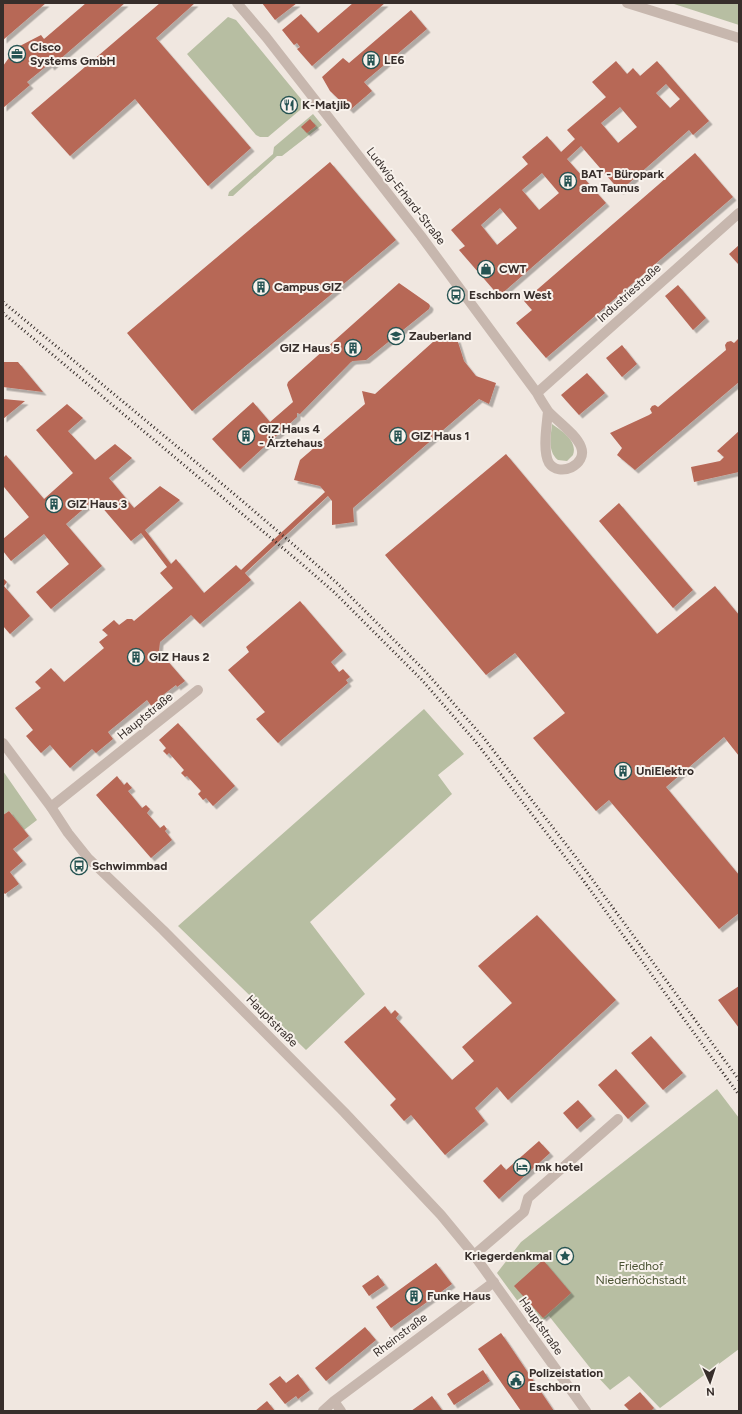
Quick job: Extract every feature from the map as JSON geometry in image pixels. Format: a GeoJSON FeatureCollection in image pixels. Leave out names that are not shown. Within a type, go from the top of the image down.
{"type":"FeatureCollection","features":[{"type":"Feature","properties":{"kind":"street","name":"Ludwig-Erhard-Straße"},"geometry":{"type":"LineString","coordinates":[[236,3],[266,37],[422,236],[537,392],[548,411],[582,448],[580,460],[575,466],[569,469],[562,470],[555,468],[550,463],[547,454],[546,439],[548,411]]}},
{"type":"Feature","properties":{"kind":"street"},"geometry":{"type":"LineString","coordinates":[[627,3],[739,38]]}},
{"type":"Feature","properties":{"kind":"street","name":"Industriestraße"},"geometry":{"type":"LineString","coordinates":[[537,392],[739,213]]}},
{"type":"Feature","properties":{"kind":"street","name":"Hauptstraße"},"geometry":{"type":"LineString","coordinates":[[51,806],[198,690]]}},
{"type":"Feature","properties":{"kind":"street","name":"Hauptstraße"},"geometry":{"type":"LineString","coordinates":[[3,743],[51,806],[68,833],[88,858],[163,930],[344,1112],[433,1206],[474,1255],[586,1411]]}},
{"type":"Feature","properties":{"kind":"street"},"geometry":{"type":"LineString","coordinates":[[474,1255],[524,1212],[528,1198],[618,1119]]}},
{"type":"Feature","properties":{"kind":"street","name":"Rheinstraße"},"geometry":{"type":"LineString","coordinates":[[323,1411],[334,1401],[494,1282]]}},
{"type":"Feature","properties":{"kind":"street"},"geometry":{"type":"LineString","coordinates":[[334,1401],[341,1411]]}},
{"type":"Feature","properties":{"kind":"green space"},"geometry":{"type":"Polygon","coordinates":[[[671,3],[739,3],[739,25],[671,3]]]}},
{"type":"Feature","properties":{"kind":"green space"},"geometry":{"type":"Polygon","coordinates":[[[228,17],[236,20],[306,105],[268,137],[260,137],[256,135],[187,54],[228,17]]]}},
{"type":"Feature","properties":{"kind":"green space"},"geometry":{"type":"Polygon","coordinates":[[[313,114],[322,125],[282,156],[277,156],[233,196],[228,196],[229,192],[273,154],[274,147],[313,114]]]}},
{"type":"Feature","properties":{"kind":"green space"},"geometry":{"type":"Polygon","coordinates":[[[552,424],[568,437],[573,445],[573,455],[567,461],[558,460],[552,452],[550,443],[552,424]]]}},
{"type":"Feature","properties":{"kind":"green space"},"geometry":{"type":"Polygon","coordinates":[[[424,709],[464,754],[438,775],[452,794],[310,922],[365,994],[306,1050],[178,926],[424,709]]]}},
{"type":"Feature","properties":{"kind":"green space"},"geometry":{"type":"Polygon","coordinates":[[[3,771],[37,820],[24,830],[9,811],[3,815],[3,771]]]}},
{"type":"Feature","properties":{"kind":"green space","name":"Friedhof Niederhöchstadt"},"geometry":{"type":"Polygon","coordinates":[[[717,1089],[739,1118],[739,1349],[660,1408],[629,1376],[610,1390],[595,1374],[549,1316],[536,1326],[497,1273],[521,1242],[717,1089]]]}},
{"type":"Feature","properties":{"kind":"building"},"geometry":{"type":"Polygon","coordinates":[[[3,3],[46,3],[3,40],[3,3]]]}},
{"type":"Feature","properties":{"kind":"building"},"geometry":{"type":"Polygon","coordinates":[[[86,3],[125,3],[51,67],[49,64],[27,82],[30,85],[3,108],[3,66],[16,48],[41,35],[44,39],[86,3]]]}},
{"type":"Feature","properties":{"kind":"building"},"geometry":{"type":"Polygon","coordinates":[[[160,3],[195,3],[156,38],[251,148],[208,186],[135,99],[70,156],[31,113],[160,3]]]}},
{"type":"Feature","properties":{"kind":"building"},"geometry":{"type":"Polygon","coordinates":[[[262,3],[297,3],[275,20],[262,3]]]}},
{"type":"Feature","properties":{"kind":"building"},"geometry":{"type":"Polygon","coordinates":[[[353,3],[385,3],[312,66],[297,49],[300,47],[297,43],[294,45],[282,30],[301,14],[318,33],[353,3]]]}},
{"type":"Feature","properties":{"kind":"building","name":"LE6"},"geometry":{"type":"Polygon","coordinates":[[[411,10],[427,29],[364,82],[372,91],[350,110],[330,91],[322,77],[343,58],[349,63],[411,10]]]}},
{"type":"Feature","properties":{"kind":"building","name":"BAT - Büropark am Taunus"},"geometry":{"type":"Polygon","coordinates":[[[616,61],[627,74],[633,68],[640,76],[657,61],[709,121],[693,135],[689,130],[620,191],[581,146],[567,159],[606,203],[499,296],[459,250],[465,246],[451,230],[528,164],[522,157],[547,136],[561,152],[575,139],[567,130],[606,97],[592,82],[616,61]],[[666,84],[656,93],[670,108],[680,99],[666,84]],[[620,107],[601,123],[618,143],[637,127],[620,107]],[[542,173],[522,190],[539,210],[559,193],[542,173]],[[500,208],[481,225],[497,245],[517,228],[500,208]]]}},
{"type":"Feature","properties":{"kind":"building"},"geometry":{"type":"Polygon","coordinates":[[[310,119],[316,126],[307,133],[301,127],[310,119]]]}},
{"type":"Feature","properties":{"kind":"building"},"geometry":{"type":"Polygon","coordinates":[[[695,153],[733,197],[546,358],[516,323],[532,310],[524,301],[695,153]]]}},
{"type":"Feature","properties":{"kind":"building","name":"Campus GIZ"},"geometry":{"type":"Polygon","coordinates":[[[330,162],[396,240],[192,411],[127,333],[330,162]]]}},
{"type":"Feature","properties":{"kind":"building"},"geometry":{"type":"Polygon","coordinates":[[[739,245],[739,265],[729,254],[739,245]]]}},
{"type":"Feature","properties":{"kind":"building","name":"GIZ Haus 5"},"geometry":{"type":"Polygon","coordinates":[[[399,283],[429,304],[429,309],[366,360],[351,362],[300,414],[297,413],[297,417],[240,469],[212,439],[253,402],[270,422],[293,402],[287,385],[288,382],[399,283]]]}},
{"type":"Feature","properties":{"kind":"building"},"geometry":{"type":"Polygon","coordinates":[[[678,285],[706,318],[693,330],[665,296],[678,285]]]}},
{"type":"Feature","properties":{"kind":"building"},"geometry":{"type":"Polygon","coordinates":[[[739,338],[739,382],[635,470],[617,455],[622,448],[610,433],[652,413],[650,409],[652,406],[655,405],[658,407],[726,350],[725,345],[727,342],[731,341],[734,343],[739,338]]]}},
{"type":"Feature","properties":{"kind":"building"},"geometry":{"type":"Polygon","coordinates":[[[457,339],[464,361],[476,376],[496,383],[489,404],[479,399],[353,508],[354,522],[332,525],[332,501],[328,496],[245,573],[251,580],[200,624],[191,615],[160,642],[159,651],[185,681],[177,687],[176,685],[159,698],[161,701],[152,707],[147,700],[108,732],[113,739],[96,753],[92,749],[70,768],[50,745],[41,753],[26,736],[33,730],[15,708],[41,688],[35,682],[51,668],[64,682],[104,648],[99,642],[108,635],[102,630],[114,620],[119,625],[127,619],[132,619],[134,621],[173,588],[160,573],[167,567],[141,533],[131,541],[95,499],[66,524],[102,566],[51,609],[36,592],[69,564],[44,534],[11,561],[3,551],[3,539],[29,517],[3,487],[3,458],[6,455],[44,499],[73,473],[36,430],[67,404],[83,418],[68,431],[95,460],[115,444],[132,458],[109,478],[134,508],[160,486],[180,500],[145,530],[171,564],[176,559],[204,593],[236,565],[241,570],[325,492],[320,486],[294,480],[300,460],[365,404],[362,391],[375,394],[434,341],[457,339]]]}},
{"type":"Feature","properties":{"kind":"building"},"geometry":{"type":"Polygon","coordinates":[[[622,345],[637,364],[622,377],[606,358],[622,345]]]}},
{"type":"Feature","properties":{"kind":"building"},"geometry":{"type":"Polygon","coordinates":[[[3,361],[18,362],[43,392],[3,387],[3,361]]]}},
{"type":"Feature","properties":{"kind":"building"},"geometry":{"type":"Polygon","coordinates":[[[587,373],[605,393],[579,415],[561,395],[587,373]]]}},
{"type":"Feature","properties":{"kind":"building"},"geometry":{"type":"Polygon","coordinates":[[[3,399],[25,401],[3,419],[3,399]]]}},
{"type":"Feature","properties":{"kind":"building"},"geometry":{"type":"Polygon","coordinates":[[[739,431],[739,472],[694,482],[691,467],[720,461],[724,457],[717,451],[739,431]]]}},
{"type":"Feature","properties":{"kind":"building"},"geometry":{"type":"Polygon","coordinates":[[[506,454],[657,634],[715,586],[739,615],[739,756],[724,737],[666,787],[739,875],[739,913],[719,929],[609,800],[596,811],[533,738],[565,713],[515,653],[486,675],[385,555],[506,454]]]}},
{"type":"Feature","properties":{"kind":"building"},"geometry":{"type":"Polygon","coordinates":[[[619,503],[693,590],[673,608],[599,521],[619,503]]]}},
{"type":"Feature","properties":{"kind":"building"},"geometry":{"type":"Polygon","coordinates":[[[3,578],[7,582],[4,586],[30,616],[10,634],[3,626],[3,578]]]}},
{"type":"Feature","properties":{"kind":"building"},"geometry":{"type":"Polygon","coordinates":[[[300,601],[343,651],[331,662],[339,672],[343,669],[350,677],[346,680],[348,683],[278,743],[256,719],[265,712],[228,670],[249,652],[246,647],[300,601]]]}},
{"type":"Feature","properties":{"kind":"building"},"geometry":{"type":"Polygon","coordinates":[[[178,723],[235,786],[213,806],[206,798],[203,800],[198,794],[201,791],[187,776],[185,777],[181,773],[184,770],[169,753],[167,755],[163,751],[166,748],[159,740],[178,723]]]}},
{"type":"Feature","properties":{"kind":"building"},"geometry":{"type":"Polygon","coordinates":[[[117,776],[124,785],[127,782],[132,788],[128,791],[142,808],[146,805],[150,809],[147,813],[160,828],[164,825],[167,829],[165,831],[172,840],[151,858],[96,795],[117,776]]]}},
{"type":"Feature","properties":{"kind":"building"},"geometry":{"type":"Polygon","coordinates":[[[9,811],[29,836],[13,849],[23,861],[10,872],[19,884],[5,894],[3,892],[3,815],[9,811]]]}},
{"type":"Feature","properties":{"kind":"building"},"geometry":{"type":"Polygon","coordinates":[[[537,915],[616,1000],[508,1100],[497,1087],[475,1108],[485,1121],[445,1155],[411,1115],[404,1121],[390,1105],[396,1099],[344,1042],[385,1006],[391,1014],[395,1010],[399,1014],[396,1018],[452,1080],[474,1061],[462,1047],[512,1003],[478,966],[537,915]]]}},
{"type":"Feature","properties":{"kind":"building"},"geometry":{"type":"Polygon","coordinates":[[[739,986],[739,1028],[718,1000],[739,986]]]}},
{"type":"Feature","properties":{"kind":"building"},"geometry":{"type":"Polygon","coordinates":[[[651,1036],[683,1073],[663,1090],[631,1053],[651,1036]]]}},
{"type":"Feature","properties":{"kind":"building"},"geometry":{"type":"Polygon","coordinates":[[[616,1069],[646,1103],[628,1119],[598,1085],[616,1069]]]}},
{"type":"Feature","properties":{"kind":"building"},"geometry":{"type":"Polygon","coordinates":[[[578,1100],[592,1116],[577,1129],[563,1113],[578,1100]]]}},
{"type":"Feature","properties":{"kind":"building","name":"mk hotel"},"geometry":{"type":"Polygon","coordinates":[[[539,1141],[550,1153],[499,1199],[483,1181],[501,1164],[506,1170],[539,1141]]]}},
{"type":"Feature","properties":{"kind":"building"},"geometry":{"type":"Polygon","coordinates":[[[543,1260],[571,1293],[543,1318],[514,1286],[543,1260]]]}},
{"type":"Feature","properties":{"kind":"building","name":"Funke Haus"},"geometry":{"type":"Polygon","coordinates":[[[436,1263],[452,1284],[391,1328],[376,1307],[436,1263]]]}},
{"type":"Feature","properties":{"kind":"building"},"geometry":{"type":"Polygon","coordinates":[[[378,1275],[385,1285],[369,1296],[362,1286],[378,1275]]]}},
{"type":"Feature","properties":{"kind":"building"},"geometry":{"type":"Polygon","coordinates":[[[365,1327],[376,1340],[326,1381],[315,1368],[365,1327]]]}},
{"type":"Feature","properties":{"kind":"building","name":"Polizeistation Eschborn"},"geometry":{"type":"Polygon","coordinates":[[[501,1333],[554,1411],[521,1411],[478,1349],[501,1333]]]}},
{"type":"Feature","properties":{"kind":"building"},"geometry":{"type":"Polygon","coordinates":[[[483,1370],[490,1381],[454,1405],[447,1394],[483,1370]]]}},
{"type":"Feature","properties":{"kind":"building"},"geometry":{"type":"Polygon","coordinates":[[[298,1374],[310,1390],[298,1399],[296,1396],[285,1404],[269,1384],[280,1376],[286,1383],[298,1374]]]}},
{"type":"Feature","properties":{"kind":"building"},"geometry":{"type":"Polygon","coordinates":[[[640,1392],[654,1408],[651,1411],[630,1411],[624,1405],[640,1392]]]}},
{"type":"Feature","properties":{"kind":"building"},"geometry":{"type":"Polygon","coordinates":[[[432,1396],[442,1410],[411,1411],[432,1396]]]}},
{"type":"Feature","properties":{"kind":"building"},"geometry":{"type":"Polygon","coordinates":[[[267,1401],[275,1411],[255,1411],[267,1401]]]}},
{"type":"Feature","properties":{"kind":"railway"},"geometry":{"type":"LineString","coordinates":[[3,302],[309,558],[338,584],[424,670],[483,737],[578,860],[739,1080]]}},
{"type":"Feature","properties":{"kind":"railway"},"geometry":{"type":"LineString","coordinates":[[3,313],[334,592],[421,679],[475,741],[583,880],[739,1095]]}},
{"type":"Feature","properties":{"kind":"place","name":"Cisco Systems GmbH"},"geometry":{"type":"Point","coordinates":[17,54]}},
{"type":"Feature","properties":{"kind":"place","name":"LE6"},"geometry":{"type":"Point","coordinates":[371,60]}},
{"type":"Feature","properties":{"kind":"place","name":"K-Matjib"},"geometry":{"type":"Point","coordinates":[289,105]}},
{"type":"Feature","properties":{"kind":"place","name":"BAT - Büropark am Taunus"},"geometry":{"type":"Point","coordinates":[568,181]}},
{"type":"Feature","properties":{"kind":"place","name":"CWT"},"geometry":{"type":"Point","coordinates":[486,269]}},
{"type":"Feature","properties":{"kind":"place","name":"Campus GIZ"},"geometry":{"type":"Point","coordinates":[261,287]}},
{"type":"Feature","properties":{"kind":"place","name":"Eschborn West"},"geometry":{"type":"Point","coordinates":[456,295]}},
{"type":"Feature","properties":{"kind":"place","name":"Zauberland"},"geometry":{"type":"Point","coordinates":[396,336]}},
{"type":"Feature","properties":{"kind":"place","name":"GIZ Haus 5"},"geometry":{"type":"Point","coordinates":[353,348]}},
{"type":"Feature","properties":{"kind":"place","name":"GIZ Haus 4 - Ärztehaus"},"geometry":{"type":"Point","coordinates":[246,436]}},
{"type":"Feature","properties":{"kind":"place","name":"GIZ Haus 1"},"geometry":{"type":"Point","coordinates":[398,436]}},
{"type":"Feature","properties":{"kind":"place","name":"GIZ Haus 3"},"geometry":{"type":"Point","coordinates":[54,504]}},
{"type":"Feature","properties":{"kind":"place","name":"GIZ Haus 2"},"geometry":{"type":"Point","coordinates":[136,657]}},
{"type":"Feature","properties":{"kind":"place","name":"UniElektro"},"geometry":{"type":"Point","coordinates":[623,771]}},
{"type":"Feature","properties":{"kind":"place","name":"Schwimmbad"},"geometry":{"type":"Point","coordinates":[79,866]}},
{"type":"Feature","properties":{"kind":"place","name":"mk hotel"},"geometry":{"type":"Point","coordinates":[522,1167]}},
{"type":"Feature","properties":{"kind":"place","name":"Kriegerdenkmal"},"geometry":{"type":"Point","coordinates":[565,1256]}},
{"type":"Feature","properties":{"kind":"place","name":"Funke Haus"},"geometry":{"type":"Point","coordinates":[414,1296]}},
{"type":"Feature","properties":{"kind":"place","name":"Polizeistation Eschborn"},"geometry":{"type":"Point","coordinates":[516,1380]}}]}
